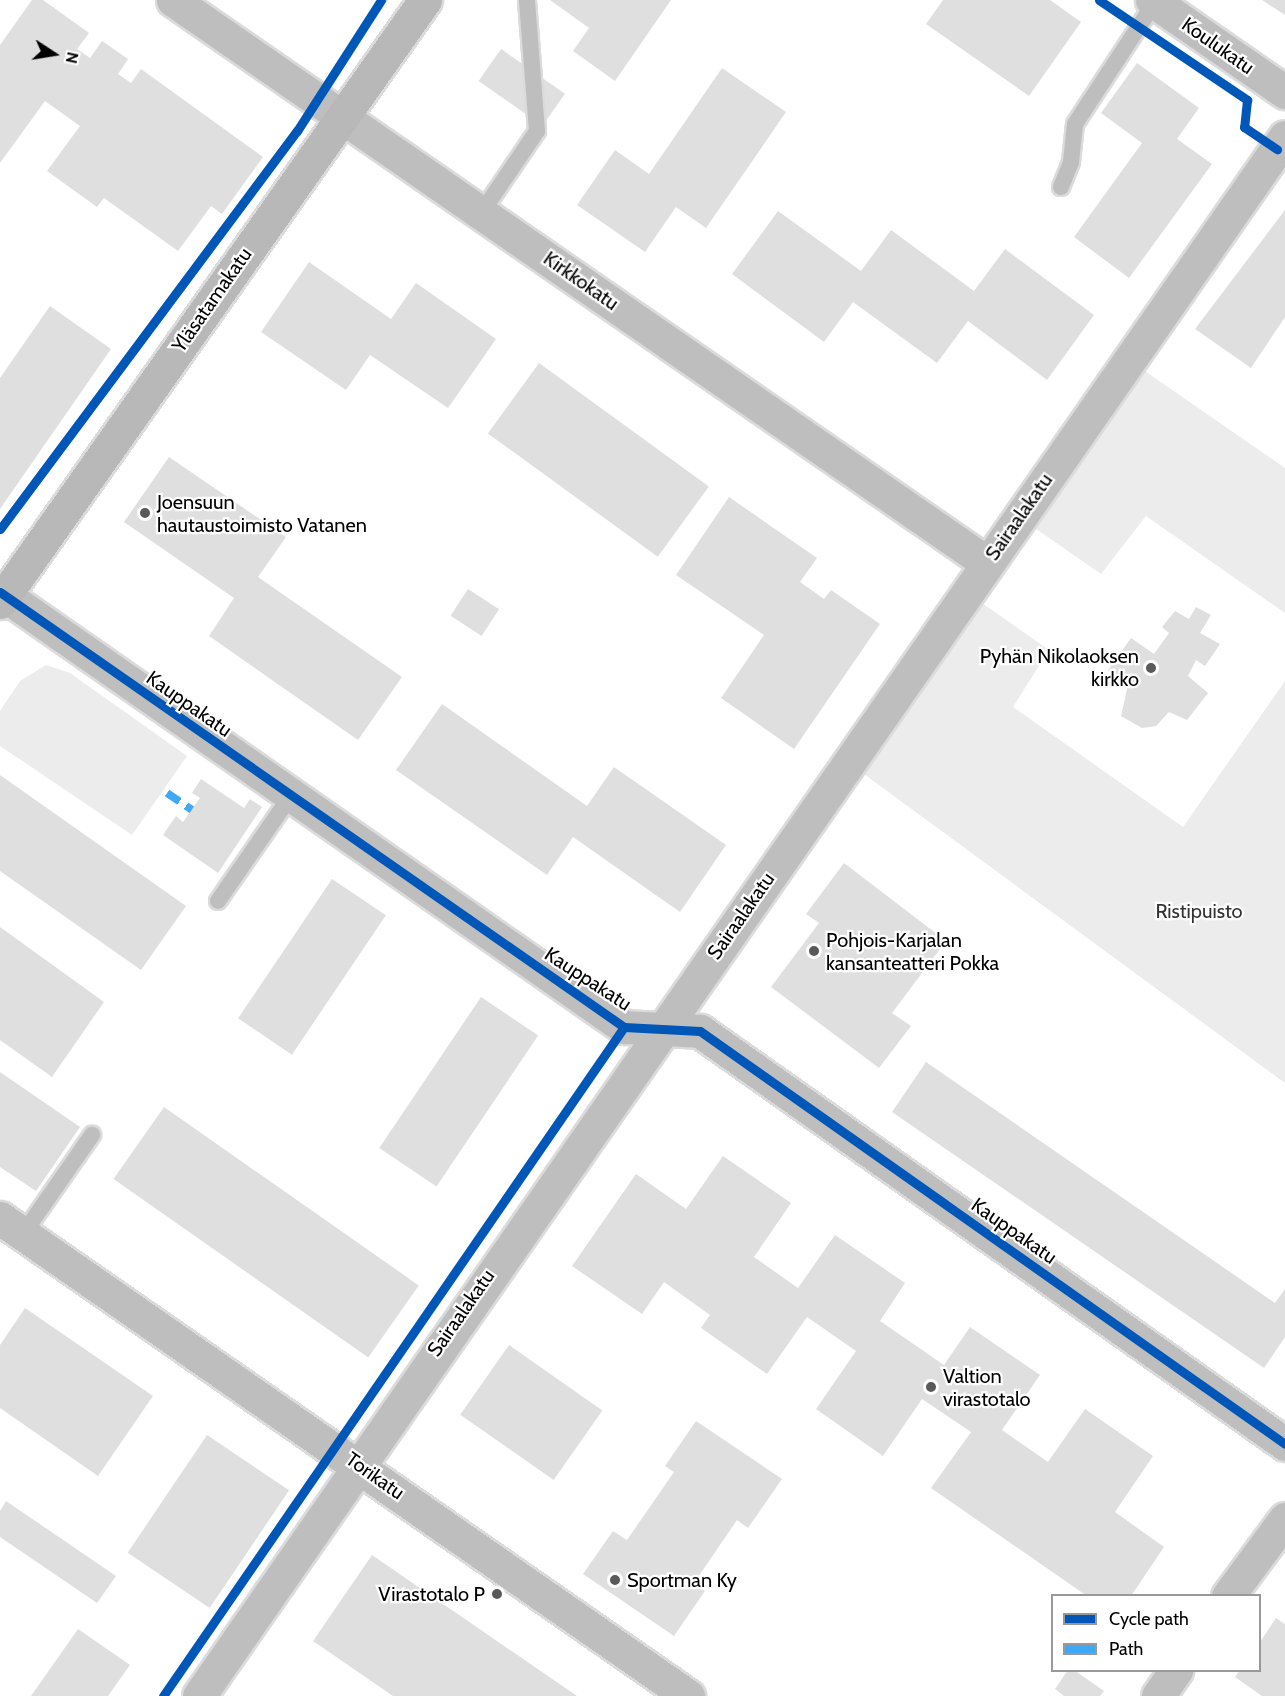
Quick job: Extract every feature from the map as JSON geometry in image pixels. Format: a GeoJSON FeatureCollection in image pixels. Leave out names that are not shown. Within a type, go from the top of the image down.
{"type":"FeatureCollection","features":[{"type":"Feature","properties":{"kind":"main road","name":"Yläsatamakatu"},"geometry":{"type":"LineString","coordinates":[[1,596],[425,0]]}},
{"type":"Feature","properties":{"kind":"street","name":"Kirkkokatu"},"geometry":{"type":"LineString","coordinates":[[173,0],[987,563]]}},
{"type":"Feature","properties":{"kind":"street","name":"Koulukatu"},"geometry":{"type":"LineString","coordinates":[[1153,1],[1285,92]]}},
{"type":"Feature","properties":{"kind":"street","name":"Sairaalakatu"},"geometry":{"type":"LineString","coordinates":[[199,1696],[357,1464],[1285,137]]}},
{"type":"Feature","properties":{"kind":"street","name":"Kauppakatu"},"geometry":{"type":"LineString","coordinates":[[1,596],[624,1027],[700,1031],[1285,1444]]}},
{"type":"Feature","properties":{"kind":"street","name":"Torikatu"},"geometry":{"type":"LineString","coordinates":[[11,1226],[357,1464],[688,1696]]}},
{"type":"Feature","properties":{"kind":"street"},"geometry":{"type":"LineString","coordinates":[[1230,1594],[1285,1520]]}},
{"type":"Feature","properties":{"kind":"street"},"geometry":{"type":"LineString","coordinates":[[1158,1696],[1175,1672]]}},
{"type":"Feature","properties":{"kind":"lane"},"geometry":{"type":"LineString","coordinates":[[482,212],[537,131],[527,0]]}},
{"type":"Feature","properties":{"kind":"lane"},"geometry":{"type":"LineString","coordinates":[[1061,187],[1075,124],[1153,1]]}},
{"type":"Feature","properties":{"kind":"lane"},"geometry":{"type":"LineString","coordinates":[[218,901],[290,797]]}},
{"type":"Feature","properties":{"kind":"lane"},"geometry":{"type":"LineString","coordinates":[[11,1226],[92,1135]]}},
{"type":"Feature","properties":{"kind":"green space"},"geometry":{"type":"Polygon","coordinates":[[[1139,367],[1285,468],[1285,613],[1146,516],[1101,574],[1029,524],[1139,367]]]}},
{"type":"Feature","properties":{"kind":"green space","name":"Ristipuisto"},"geometry":{"type":"Polygon","coordinates":[[[975,598],[1049,650],[1013,707],[1183,827],[1285,681],[1285,1083],[857,769],[975,598]]]}},
{"type":"Feature","properties":{"kind":"green space"},"geometry":{"type":"Polygon","coordinates":[[[46,665],[70,673],[187,756],[132,835],[0,746],[0,711],[20,681],[46,665]]]}},
{"type":"Feature","properties":{"kind":"building"},"geometry":{"type":"Polygon","coordinates":[[[32,0],[43,0],[89,33],[77,49],[90,58],[102,41],[128,59],[118,74],[131,83],[141,69],[263,157],[222,214],[211,206],[178,251],[104,198],[97,207],[47,171],[80,126],[45,101],[0,163],[0,45],[32,0]]]}},
{"type":"Feature","properties":{"kind":"building"},"geometry":{"type":"Polygon","coordinates":[[[550,0],[671,0],[615,81],[573,51],[589,28],[550,0]]]}},
{"type":"Feature","properties":{"kind":"building"},"geometry":{"type":"Polygon","coordinates":[[[943,0],[1050,0],[1081,22],[1029,96],[926,24],[943,0]]]}},
{"type":"Feature","properties":{"kind":"building"},"geometry":{"type":"Polygon","coordinates":[[[1262,0],[1285,0],[1285,15],[1262,0]]]}},
{"type":"Feature","properties":{"kind":"building"},"geometry":{"type":"Polygon","coordinates":[[[501,49],[565,94],[543,126],[479,81],[501,49]]]}},
{"type":"Feature","properties":{"kind":"building"},"geometry":{"type":"Polygon","coordinates":[[[1137,63],[1199,108],[1177,139],[1212,164],[1129,278],[1074,237],[1142,143],[1101,113],[1137,63]]]}},
{"type":"Feature","properties":{"kind":"building"},"geometry":{"type":"Polygon","coordinates":[[[722,68],[786,112],[706,228],[676,207],[645,252],[577,205],[615,150],[649,174],[722,68]]]}},
{"type":"Feature","properties":{"kind":"building"},"geometry":{"type":"Polygon","coordinates":[[[1285,210],[1285,317],[1251,368],[1195,329],[1285,210]]]}},
{"type":"Feature","properties":{"kind":"building"},"geometry":{"type":"Polygon","coordinates":[[[778,211],[861,271],[891,230],[974,291],[1005,249],[1094,315],[1047,380],[968,321],[937,363],[853,302],[824,342],[732,274],[778,211]]]}},
{"type":"Feature","properties":{"kind":"building"},"geometry":{"type":"Polygon","coordinates":[[[309,262],[391,319],[416,283],[496,339],[448,408],[370,355],[346,390],[261,332],[309,262]]]}},
{"type":"Feature","properties":{"kind":"building"},"geometry":{"type":"Polygon","coordinates":[[[50,306],[111,349],[0,509],[0,378],[50,306]]]}},
{"type":"Feature","properties":{"kind":"building"},"geometry":{"type":"Polygon","coordinates":[[[539,363],[709,486],[658,557],[488,433],[539,363]]]}},
{"type":"Feature","properties":{"kind":"building"},"geometry":{"type":"Polygon","coordinates":[[[169,457],[286,537],[258,577],[402,677],[358,740],[209,636],[234,598],[124,522],[169,457]]]}},
{"type":"Feature","properties":{"kind":"building"},"geometry":{"type":"Polygon","coordinates":[[[729,497],[817,558],[800,582],[824,599],[831,590],[880,624],[794,749],[721,698],[764,635],[676,575],[729,497]]]}},
{"type":"Feature","properties":{"kind":"building"},"geometry":{"type":"Polygon","coordinates":[[[468,589],[499,609],[482,636],[451,616],[468,589]]]}},
{"type":"Feature","properties":{"kind":"building","name":"Pyhän Nikolaoksen kirkko"},"geometry":{"type":"Polygon","coordinates":[[[1196,607],[1211,615],[1200,633],[1220,644],[1205,666],[1196,660],[1188,676],[1208,693],[1187,720],[1169,712],[1156,726],[1142,728],[1121,716],[1128,685],[1108,670],[1131,638],[1154,654],[1169,633],[1162,627],[1175,611],[1189,619],[1196,607]]]}},
{"type":"Feature","properties":{"kind":"building"},"geometry":{"type":"Polygon","coordinates":[[[442,704],[587,806],[614,767],[726,845],[680,912],[573,837],[547,875],[396,770],[442,704]]]}},
{"type":"Feature","properties":{"kind":"building"},"geometry":{"type":"Polygon","coordinates":[[[0,775],[186,906],[141,970],[0,871],[0,775]]]}},
{"type":"Feature","properties":{"kind":"building"},"geometry":{"type":"Polygon","coordinates":[[[201,779],[244,808],[250,799],[262,807],[218,873],[163,835],[176,816],[183,822],[200,798],[192,793],[201,779]]]}},
{"type":"Feature","properties":{"kind":"building"},"geometry":{"type":"Polygon","coordinates":[[[844,863],[946,941],[892,1013],[911,1026],[879,1068],[771,987],[819,923],[806,914],[844,863]]]}},
{"type":"Feature","properties":{"kind":"building"},"geometry":{"type":"Polygon","coordinates":[[[332,879],[386,915],[292,1055],[238,1018],[332,879]]]}},
{"type":"Feature","properties":{"kind":"building"},"geometry":{"type":"Polygon","coordinates":[[[0,927],[104,1002],[52,1077],[0,1040],[0,927]]]}},
{"type":"Feature","properties":{"kind":"building"},"geometry":{"type":"Polygon","coordinates":[[[481,997],[538,1036],[436,1186],[379,1148],[481,997]]]}},
{"type":"Feature","properties":{"kind":"building"},"geometry":{"type":"Polygon","coordinates":[[[926,1062],[1275,1303],[1285,1289],[1285,1337],[1264,1368],[892,1112],[926,1062]]]}},
{"type":"Feature","properties":{"kind":"building"},"geometry":{"type":"Polygon","coordinates":[[[0,1072],[80,1127],[36,1191],[0,1167],[0,1072]]]}},
{"type":"Feature","properties":{"kind":"building"},"geometry":{"type":"Polygon","coordinates":[[[164,1107],[419,1285],[368,1357],[114,1179],[164,1107]]]}},
{"type":"Feature","properties":{"kind":"building","name":"Valtion virastotalo"},"geometry":{"type":"Polygon","coordinates":[[[723,1156],[791,1203],[754,1257],[798,1288],[835,1235],[905,1283],[880,1321],[944,1365],[970,1327],[1040,1375],[1002,1430],[1048,1462],[1085,1409],[1153,1456],[1115,1512],[1164,1547],[1132,1594],[1084,1594],[931,1488],[971,1432],[922,1399],[883,1456],[816,1409],[856,1351],[807,1317],[767,1374],[701,1328],[710,1315],[664,1282],[642,1314],[572,1266],[636,1174],[686,1209],[723,1156]]]}},
{"type":"Feature","properties":{"kind":"building"},"geometry":{"type":"Polygon","coordinates":[[[25,1308],[153,1396],[98,1476],[0,1408],[0,1345],[25,1308]]]}},
{"type":"Feature","properties":{"kind":"building"},"geometry":{"type":"Polygon","coordinates":[[[509,1345],[602,1410],[554,1480],[460,1415],[509,1345]]]}},
{"type":"Feature","properties":{"kind":"building"},"geometry":{"type":"Polygon","coordinates":[[[696,1421],[782,1479],[748,1528],[737,1520],[694,1583],[705,1591],[674,1636],[583,1574],[613,1531],[627,1540],[674,1472],[665,1466],[696,1421]]]}},
{"type":"Feature","properties":{"kind":"building"},"geometry":{"type":"Polygon","coordinates":[[[207,1435],[289,1490],[210,1608],[128,1553],[207,1435]]]}},
{"type":"Feature","properties":{"kind":"building"},"geometry":{"type":"Polygon","coordinates":[[[6,1501],[116,1576],[97,1603],[0,1537],[0,1511],[6,1501]]]}},
{"type":"Feature","properties":{"kind":"building"},"geometry":{"type":"Polygon","coordinates":[[[372,1555],[577,1696],[393,1696],[313,1641],[372,1555]]]}},
{"type":"Feature","properties":{"kind":"building"},"geometry":{"type":"Polygon","coordinates":[[[1276,1618],[1285,1624],[1285,1696],[1262,1696],[1235,1677],[1239,1672],[1261,1672],[1261,1640],[1276,1618]]]}},
{"type":"Feature","properties":{"kind":"building"},"geometry":{"type":"Polygon","coordinates":[[[78,1629],[130,1665],[108,1696],[31,1696],[78,1629]]]}},
{"type":"Feature","properties":{"kind":"building"},"geometry":{"type":"Polygon","coordinates":[[[1067,1672],[1077,1672],[1104,1691],[1100,1696],[1064,1696],[1055,1689],[1067,1672]]]}},
{"type":"Feature","properties":{"kind":"marked path"},"geometry":{"type":"LineString","coordinates":[[167,793],[192,810]]}},
{"type":"Feature","properties":{"kind":"cycle path"},"geometry":{"type":"LineString","coordinates":[[0,529],[297,131],[381,0]]}},
{"type":"Feature","properties":{"kind":"cycle path"},"geometry":{"type":"LineString","coordinates":[[1099,0],[1247,100],[1244,127],[1277,149]]}},
{"type":"Feature","properties":{"kind":"cycle path"},"geometry":{"type":"LineString","coordinates":[[0,592],[624,1027],[700,1031],[1285,1444]]}},
{"type":"Feature","properties":{"kind":"cycle path"},"geometry":{"type":"LineString","coordinates":[[163,1696],[624,1027]]}},
{"type":"Feature","properties":{"kind":"place","name":"Joensuun hautaustoimisto Vatanen"},"geometry":{"type":"Point","coordinates":[145,513]}},
{"type":"Feature","properties":{"kind":"place","name":"Pyhän Nikolaoksen kirkko"},"geometry":{"type":"Point","coordinates":[1151,668]}},
{"type":"Feature","properties":{"kind":"place","name":"Pohjois-Karjalan kansanteatteri Pokka"},"geometry":{"type":"Point","coordinates":[814,951]}},
{"type":"Feature","properties":{"kind":"place","name":"Valtion virastotalo"},"geometry":{"type":"Point","coordinates":[931,1387]}},
{"type":"Feature","properties":{"kind":"place","name":"Sportman Ky"},"geometry":{"type":"Point","coordinates":[615,1580]}},
{"type":"Feature","properties":{"kind":"place","name":"Virastotalo P"},"geometry":{"type":"Point","coordinates":[497,1594]}}]}
